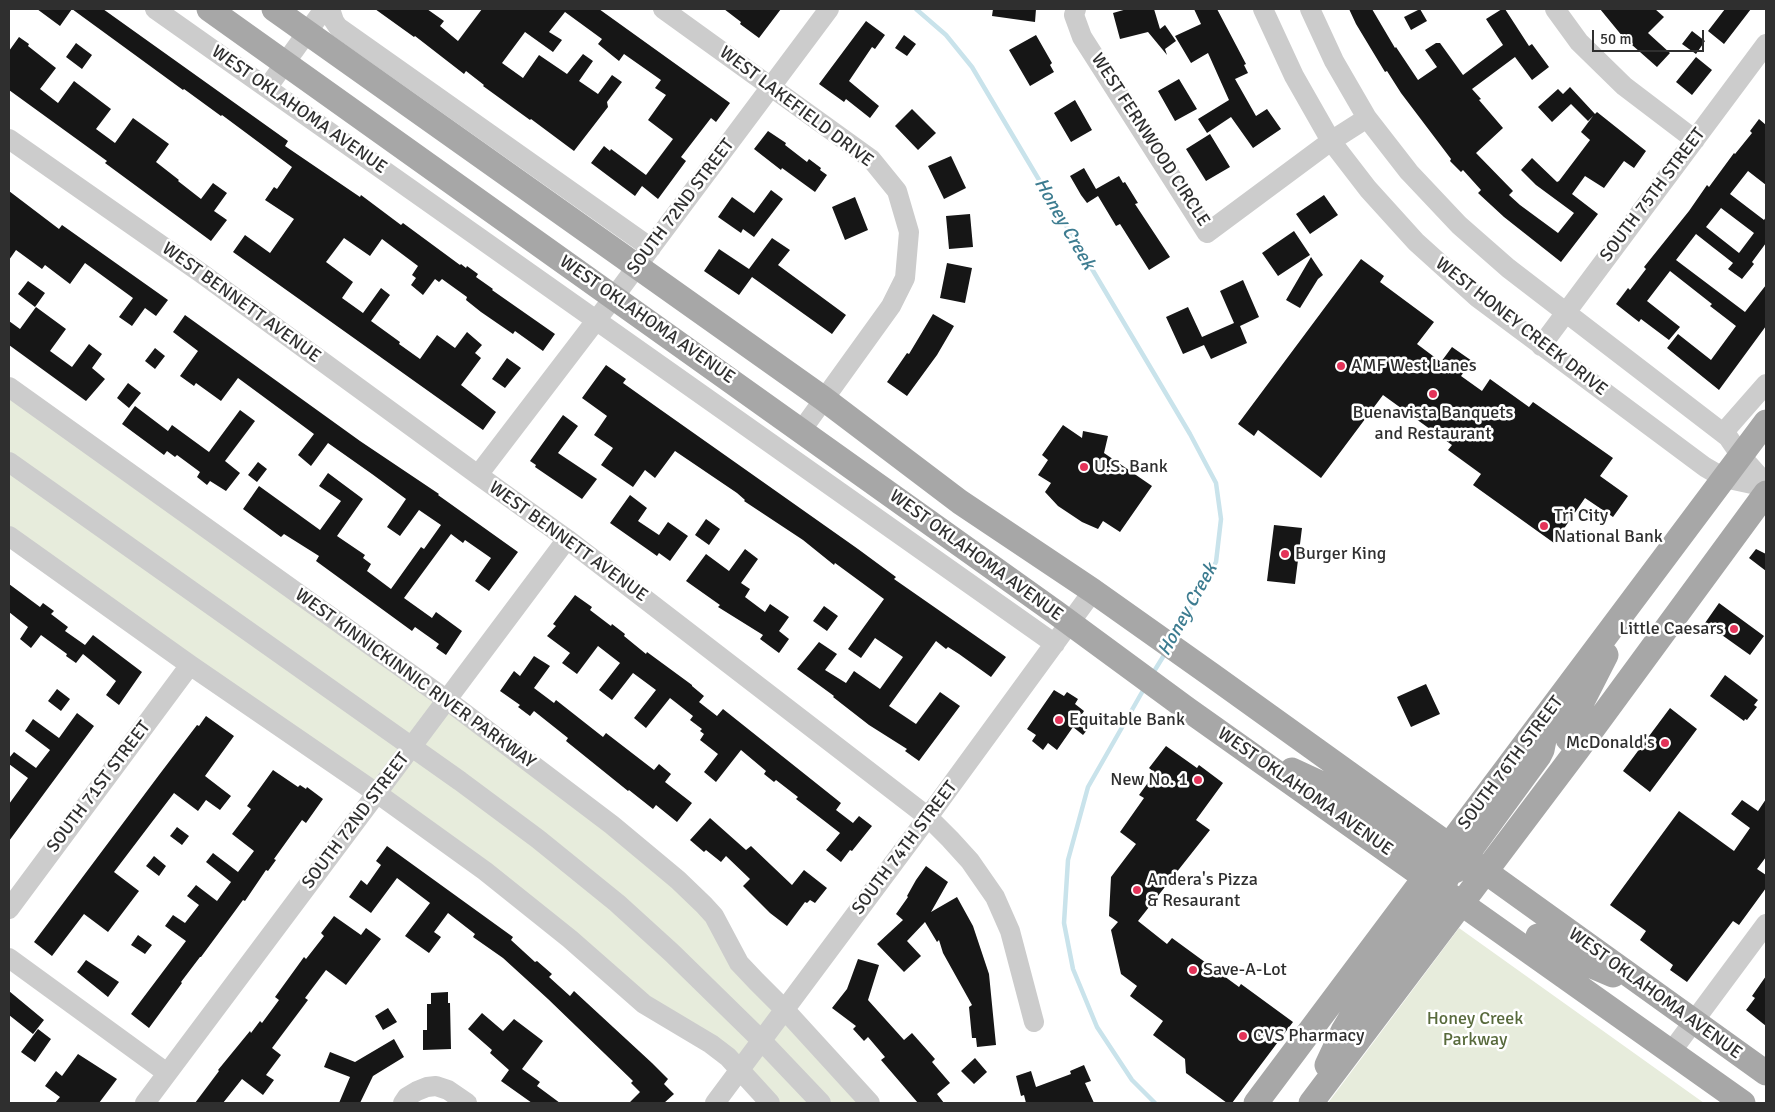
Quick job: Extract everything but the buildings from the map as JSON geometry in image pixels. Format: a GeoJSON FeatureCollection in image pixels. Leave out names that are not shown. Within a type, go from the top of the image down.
{"type":"FeatureCollection","features":[{"type":"Feature","properties":{"kind":"main road","name":"WEST OKLAHOMA AVENUE"},"geometry":{"type":"LineString","coordinates":[[209,9],[1254,756],[1453,875],[1643,985],[1766,1073]]}},
{"type":"Feature","properties":{"kind":"main road","name":"WEST OKLAHOMA AVENUE"},"geometry":{"type":"LineString","coordinates":[[274,9],[644,257],[824,399],[960,502],[1093,591],[1195,663],[1672,1052],[1743,1103]]}},
{"type":"Feature","properties":{"kind":"main road","name":"SOUTH 76TH STREET"},"geometry":{"type":"LineString","coordinates":[[1453,875],[1539,756],[1542,750],[1550,710],[1765,423]]}},
{"type":"Feature","properties":{"kind":"main road"},"geometry":{"type":"LineString","coordinates":[[1256,1103],[1453,875],[1578,748],[1766,492]]}},
{"type":"Feature","properties":{"kind":"main road"},"geometry":{"type":"LineString","coordinates":[[1578,748],[1568,739],[1566,728],[1592,683],[1628,608]]}},
{"type":"Feature","properties":{"kind":"main road"},"geometry":{"type":"LineString","coordinates":[[1310,1103],[1453,875]]}},
{"type":"Feature","properties":{"kind":"street","name":"WEST OKLAHOMA AVENUE"},"geometry":{"type":"LineString","coordinates":[[155,9],[1055,644]]}},
{"type":"Feature","properties":{"kind":"street"},"geometry":{"type":"LineString","coordinates":[[267,88],[324,9]]}},
{"type":"Feature","properties":{"kind":"street"},"geometry":{"type":"LineString","coordinates":[[330,9],[338,27],[644,257]]}},
{"type":"Feature","properties":{"kind":"street","name":"WEST LAKEFIELD DRIVE"},"geometry":{"type":"LineString","coordinates":[[663,9],[871,159],[897,191],[909,232],[904,278],[891,306],[801,431]]}},
{"type":"Feature","properties":{"kind":"street","name":"SOUTH 72ND STREET"},"geometry":{"type":"LineString","coordinates":[[478,476],[829,9]]}},
{"type":"Feature","properties":{"kind":"street","name":"WEST FERNWOOD CIRCLE"},"geometry":{"type":"LineString","coordinates":[[1076,9],[1074,15],[1082,37],[1207,233],[1331,141],[1368,118]]}},
{"type":"Feature","properties":{"kind":"street","name":"WEST HONEY CREEK DRIVE"},"geometry":{"type":"LineString","coordinates":[[1263,9],[1294,76],[1331,141],[1368,189],[1416,242],[1478,298],[1705,468],[1724,478],[1766,486]]}},
{"type":"Feature","properties":{"kind":"street","name":"WEST HONEY CREEK DRIVE"},"geometry":{"type":"LineString","coordinates":[[1310,9],[1334,61],[1368,118],[1409,172],[1459,226],[1508,268],[1723,432],[1766,486]]}},
{"type":"Feature","properties":{"kind":"street"},"geometry":{"type":"LineString","coordinates":[[1555,9],[1579,42],[1624,86],[1695,140]]}},
{"type":"Feature","properties":{"kind":"street","name":"SOUTH 75TH STREET"},"geometry":{"type":"LineString","coordinates":[[1541,346],[1766,44]]}},
{"type":"Feature","properties":{"kind":"street","name":"WEST BENNETT AVENUE"},"geometry":{"type":"LineString","coordinates":[[9,139],[201,274],[567,539],[928,817],[970,861],[995,897],[1010,931],[1034,1022]]}},
{"type":"Feature","properties":{"kind":"street"},"geometry":{"type":"LineString","coordinates":[[1723,432],[1765,386]]}},
{"type":"Feature","properties":{"kind":"street"},"geometry":{"type":"LineString","coordinates":[[1765,386],[1765,423]]}},
{"type":"Feature","properties":{"kind":"street","name":"WEST KINNICKINNIC RIVER PARKWAY"},"geometry":{"type":"LineString","coordinates":[[9,387],[447,700],[570,793],[678,880],[714,916],[740,963],[870,1103]]}},
{"type":"Feature","properties":{"kind":"street"},"geometry":{"type":"LineString","coordinates":[[9,462],[524,828],[610,897],[672,953],[762,1041],[821,1103]]}},
{"type":"Feature","properties":{"kind":"street"},"geometry":{"type":"LineString","coordinates":[[9,536],[485,871],[570,939],[644,1004],[712,1044],[728,1057],[770,1103]]}},
{"type":"Feature","properties":{"kind":"street","name":"SOUTH 72ND STREET"},"geometry":{"type":"LineString","coordinates":[[145,1103],[567,539]]}},
{"type":"Feature","properties":{"kind":"street","name":"SOUTH 74TH STREET"},"geometry":{"type":"LineString","coordinates":[[715,1103],[1093,591]]}},
{"type":"Feature","properties":{"kind":"street","name":"SOUTH 71ST STREET"},"geometry":{"type":"LineString","coordinates":[[9,909],[190,665]]}},
{"type":"Feature","properties":{"kind":"street"},"geometry":{"type":"LineString","coordinates":[[1672,1052],[1766,924]]}},
{"type":"Feature","properties":{"kind":"street"},"geometry":{"type":"LineString","coordinates":[[9,958],[168,1073]]}},
{"type":"Feature","properties":{"kind":"street"},"geometry":{"type":"LineString","coordinates":[[403,1103],[417,1091],[436,1086],[448,1090],[467,1103]]}},
{"type":"Feature","properties":{"kind":"green space"},"geometry":{"type":"Polygon","coordinates":[[[9,397],[612,831],[687,898],[859,1103],[778,1103],[673,1014],[9,527],[9,397]]]}},
{"type":"Feature","properties":{"kind":"green space","name":"Honey Creek Parkway"},"geometry":{"type":"Polygon","coordinates":[[[1459,928],[1704,1103],[1328,1103],[1459,928]]]}},
{"type":"Feature","properties":{"kind":"waterway","name":"Honey Creek"},"geometry":{"type":"LineString","coordinates":[[916,9],[946,35],[972,67],[1190,434],[1216,483],[1221,519],[1216,562],[1173,639]]}},
{"type":"Feature","properties":{"kind":"waterway","name":"Honey Creek"},"geometry":{"type":"LineString","coordinates":[[1153,673],[1166,652]]}},
{"type":"Feature","properties":{"kind":"waterway","name":"Honey Creek"},"geometry":{"type":"LineString","coordinates":[[1145,687],[1088,787],[1068,860],[1064,923],[1073,969],[1097,1027],[1132,1080],[1155,1103]]}},
{"type":"Feature","properties":{"kind":"place","name":"AMF West Lanes"},"geometry":{"type":"Point","coordinates":[1341,366]}},
{"type":"Feature","properties":{"kind":"place","name":"Buenavista Banquets and Restaurant"},"geometry":{"type":"Point","coordinates":[1433,394]}},
{"type":"Feature","properties":{"kind":"place","name":"U.S. Bank"},"geometry":{"type":"Point","coordinates":[1084,467]}},
{"type":"Feature","properties":{"kind":"place","name":"Tri City National Bank"},"geometry":{"type":"Point","coordinates":[1544,526]}},
{"type":"Feature","properties":{"kind":"place","name":"Burger King"},"geometry":{"type":"Point","coordinates":[1285,554]}},
{"type":"Feature","properties":{"kind":"place","name":"Little Caesars"},"geometry":{"type":"Point","coordinates":[1734,629]}},
{"type":"Feature","properties":{"kind":"place","name":"Equitable Bank"},"geometry":{"type":"Point","coordinates":[1059,720]}},
{"type":"Feature","properties":{"kind":"place","name":"McDonald's"},"geometry":{"type":"Point","coordinates":[1665,743]}},
{"type":"Feature","properties":{"kind":"place","name":"New No. 1"},"geometry":{"type":"Point","coordinates":[1198,780]}},
{"type":"Feature","properties":{"kind":"place","name":"Andera's Pizza & Resaurant"},"geometry":{"type":"Point","coordinates":[1137,890]}},
{"type":"Feature","properties":{"kind":"place","name":"Save-A-Lot"},"geometry":{"type":"Point","coordinates":[1193,970]}},
{"type":"Feature","properties":{"kind":"place","name":"CVS Pharmacy"},"geometry":{"type":"Point","coordinates":[1243,1036]}}]}
